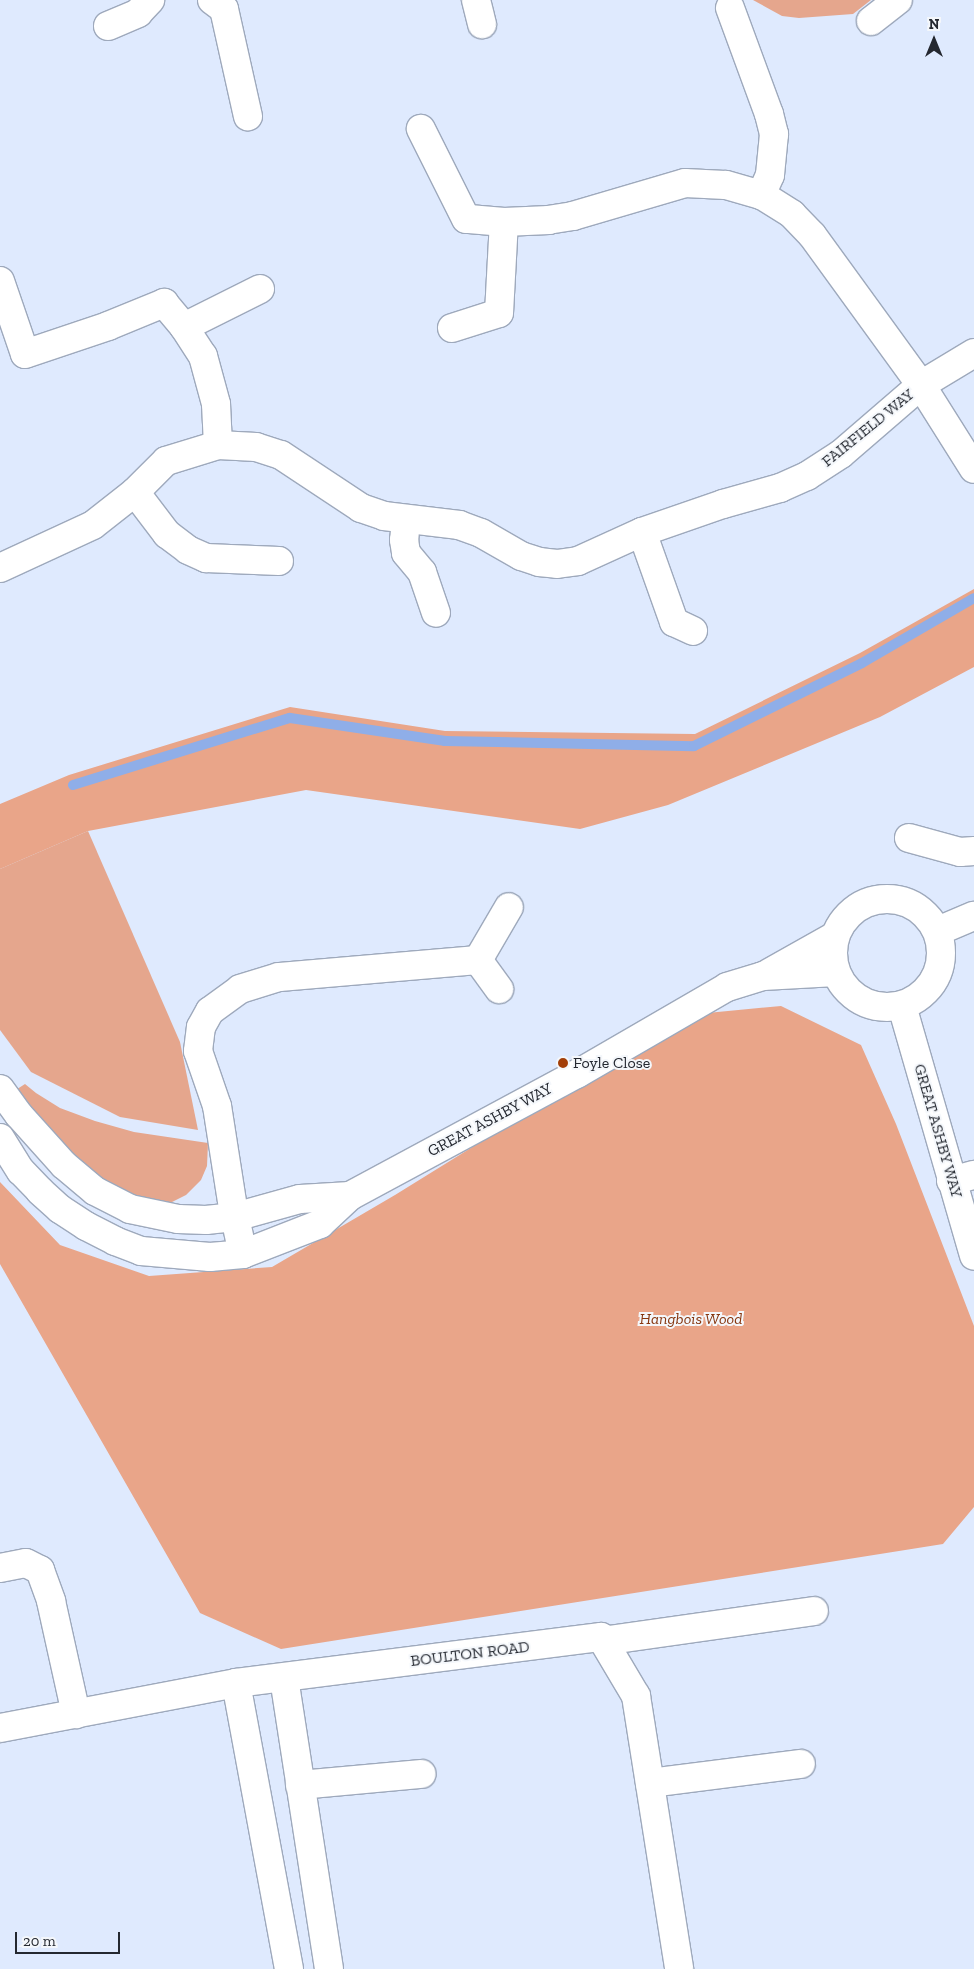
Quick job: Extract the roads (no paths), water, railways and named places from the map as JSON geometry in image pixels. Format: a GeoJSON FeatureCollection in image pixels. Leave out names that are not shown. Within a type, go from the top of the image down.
{"type":"FeatureCollection","features":[{"type":"Feature","properties":{"kind":"street"},"geometry":{"type":"LineString","coordinates":[[108,26],[138,13],[150,0]]}},
{"type":"Feature","properties":{"kind":"street"},"geometry":{"type":"LineString","coordinates":[[212,0],[224,9],[248,116]]}},
{"type":"Feature","properties":{"kind":"street"},"geometry":{"type":"LineString","coordinates":[[872,21],[898,0]]}},
{"type":"Feature","properties":{"kind":"street"},"geometry":{"type":"LineString","coordinates":[[730,8],[774,134],[770,175],[761,195]]}},
{"type":"Feature","properties":{"kind":"street","name":"FAIRFIELD WAY"},"geometry":{"type":"LineString","coordinates":[[0,568],[92,525],[135,492],[166,461],[218,445],[256,447],[281,455],[361,508],[384,516],[459,525],[480,533],[521,556],[539,562],[557,564],[578,561],[642,532],[723,504],[780,488],[807,476],[841,454],[921,385],[812,235],[792,214],[761,195],[725,184],[685,183],[573,216],[549,220],[504,222],[466,219],[421,129]]}},
{"type":"Feature","properties":{"kind":"street"},"geometry":{"type":"LineString","coordinates":[[452,328],[499,313],[504,222]]}},
{"type":"Feature","properties":{"kind":"street"},"geometry":{"type":"LineString","coordinates":[[0,281],[25,354],[108,326],[164,303],[184,327],[203,356],[216,404],[218,445]]}},
{"type":"Feature","properties":{"kind":"street"},"geometry":{"type":"LineString","coordinates":[[184,327],[260,289]]}},
{"type":"Feature","properties":{"kind":"street"},"geometry":{"type":"LineString","coordinates":[[974,353],[921,385],[974,469]]}},
{"type":"Feature","properties":{"kind":"street"},"geometry":{"type":"LineString","coordinates":[[135,492],[167,534],[188,550],[206,558],[279,561]]}},
{"type":"Feature","properties":{"kind":"street"},"geometry":{"type":"LineString","coordinates":[[406,519],[404,540],[406,553],[422,572],[436,613]]}},
{"type":"Feature","properties":{"kind":"street"},"geometry":{"type":"LineString","coordinates":[[642,532],[674,622],[693,631]]}},
{"type":"Feature","properties":{"kind":"street"},"geometry":{"type":"LineString","coordinates":[[909,838],[960,852],[974,850]]}},
{"type":"Feature","properties":{"kind":"street"},"geometry":{"type":"LineString","coordinates":[[880,898],[906,901],[928,915],[938,931],[942,943],[942,961],[937,976],[926,992],[902,1006],[883,1007],[864,1002],[842,984],[836,972],[832,954],[835,936],[844,919],[862,904],[880,898]]}},
{"type":"Feature","properties":{"kind":"street"},"geometry":{"type":"LineString","coordinates":[[478,960],[509,906]]}},
{"type":"Feature","properties":{"kind":"street"},"geometry":{"type":"LineString","coordinates":[[938,931],[974,916]]}},
{"type":"Feature","properties":{"kind":"street","name":"GREAT ASHBY WAY"},"geometry":{"type":"LineString","coordinates":[[0,1138],[21,1172],[53,1203],[86,1226],[115,1241],[142,1251],[210,1257],[243,1254],[320,1224],[350,1196],[577,1074],[728,987],[763,976],[835,936]]}},
{"type":"Feature","properties":{"kind":"street"},"geometry":{"type":"LineString","coordinates":[[478,960],[499,989]]}},
{"type":"Feature","properties":{"kind":"street"},"geometry":{"type":"LineString","coordinates":[[243,1254],[235,1218],[217,1106],[198,1051],[201,1026],[210,1011],[240,989],[279,977],[478,960]]}},
{"type":"Feature","properties":{"kind":"street","name":"GREAT ASHBY WAY"},"geometry":{"type":"LineString","coordinates":[[763,976],[836,972]]}},
{"type":"Feature","properties":{"kind":"street","name":"GREAT ASHBY WAY"},"geometry":{"type":"LineString","coordinates":[[902,1006],[925,1082],[963,1178],[974,1256]]}},
{"type":"Feature","properties":{"kind":"street","name":"GREAT ASHBY WAY"},"geometry":{"type":"LineString","coordinates":[[0,1089],[19,1115],[64,1165],[95,1191],[130,1209],[178,1219],[235,1218],[300,1199],[350,1196]]}},
{"type":"Feature","properties":{"kind":"street"},"geometry":{"type":"LineString","coordinates":[[0,1568],[26,1563],[40,1570],[52,1601],[76,1714]]}},
{"type":"Feature","properties":{"kind":"street"},"geometry":{"type":"LineString","coordinates":[[680,1969],[636,1696],[603,1641],[814,1611]]}},
{"type":"Feature","properties":{"kind":"street","name":"BOULTON ROAD"},"geometry":{"type":"LineString","coordinates":[[0,1728],[236,1683],[601,1637],[603,1641]]}},
{"type":"Feature","properties":{"kind":"street"},"geometry":{"type":"LineString","coordinates":[[284,1678],[329,1969]]}},
{"type":"Feature","properties":{"kind":"street"},"geometry":{"type":"LineString","coordinates":[[236,1683],[289,1969]]}},
{"type":"Feature","properties":{"kind":"street"},"geometry":{"type":"LineString","coordinates":[[650,1783],[801,1764]]}},
{"type":"Feature","properties":{"kind":"street"},"geometry":{"type":"LineString","coordinates":[[300,1785],[422,1774]]}},
{"type":"Feature","properties":{"kind":"waterway"},"geometry":{"type":"LineString","coordinates":[[73,785],[290,718],[445,741],[694,746],[862,663],[974,598]]}},
{"type":"Feature","properties":{"kind":"place","name":"Foyle Close"},"geometry":{"type":"Point","coordinates":[563,1063]}},
{"type":"Feature","properties":{"kind":"park label","name":"Hangbois Wood"},"geometry":{"type":"Point","coordinates":[691,1319]}}]}
